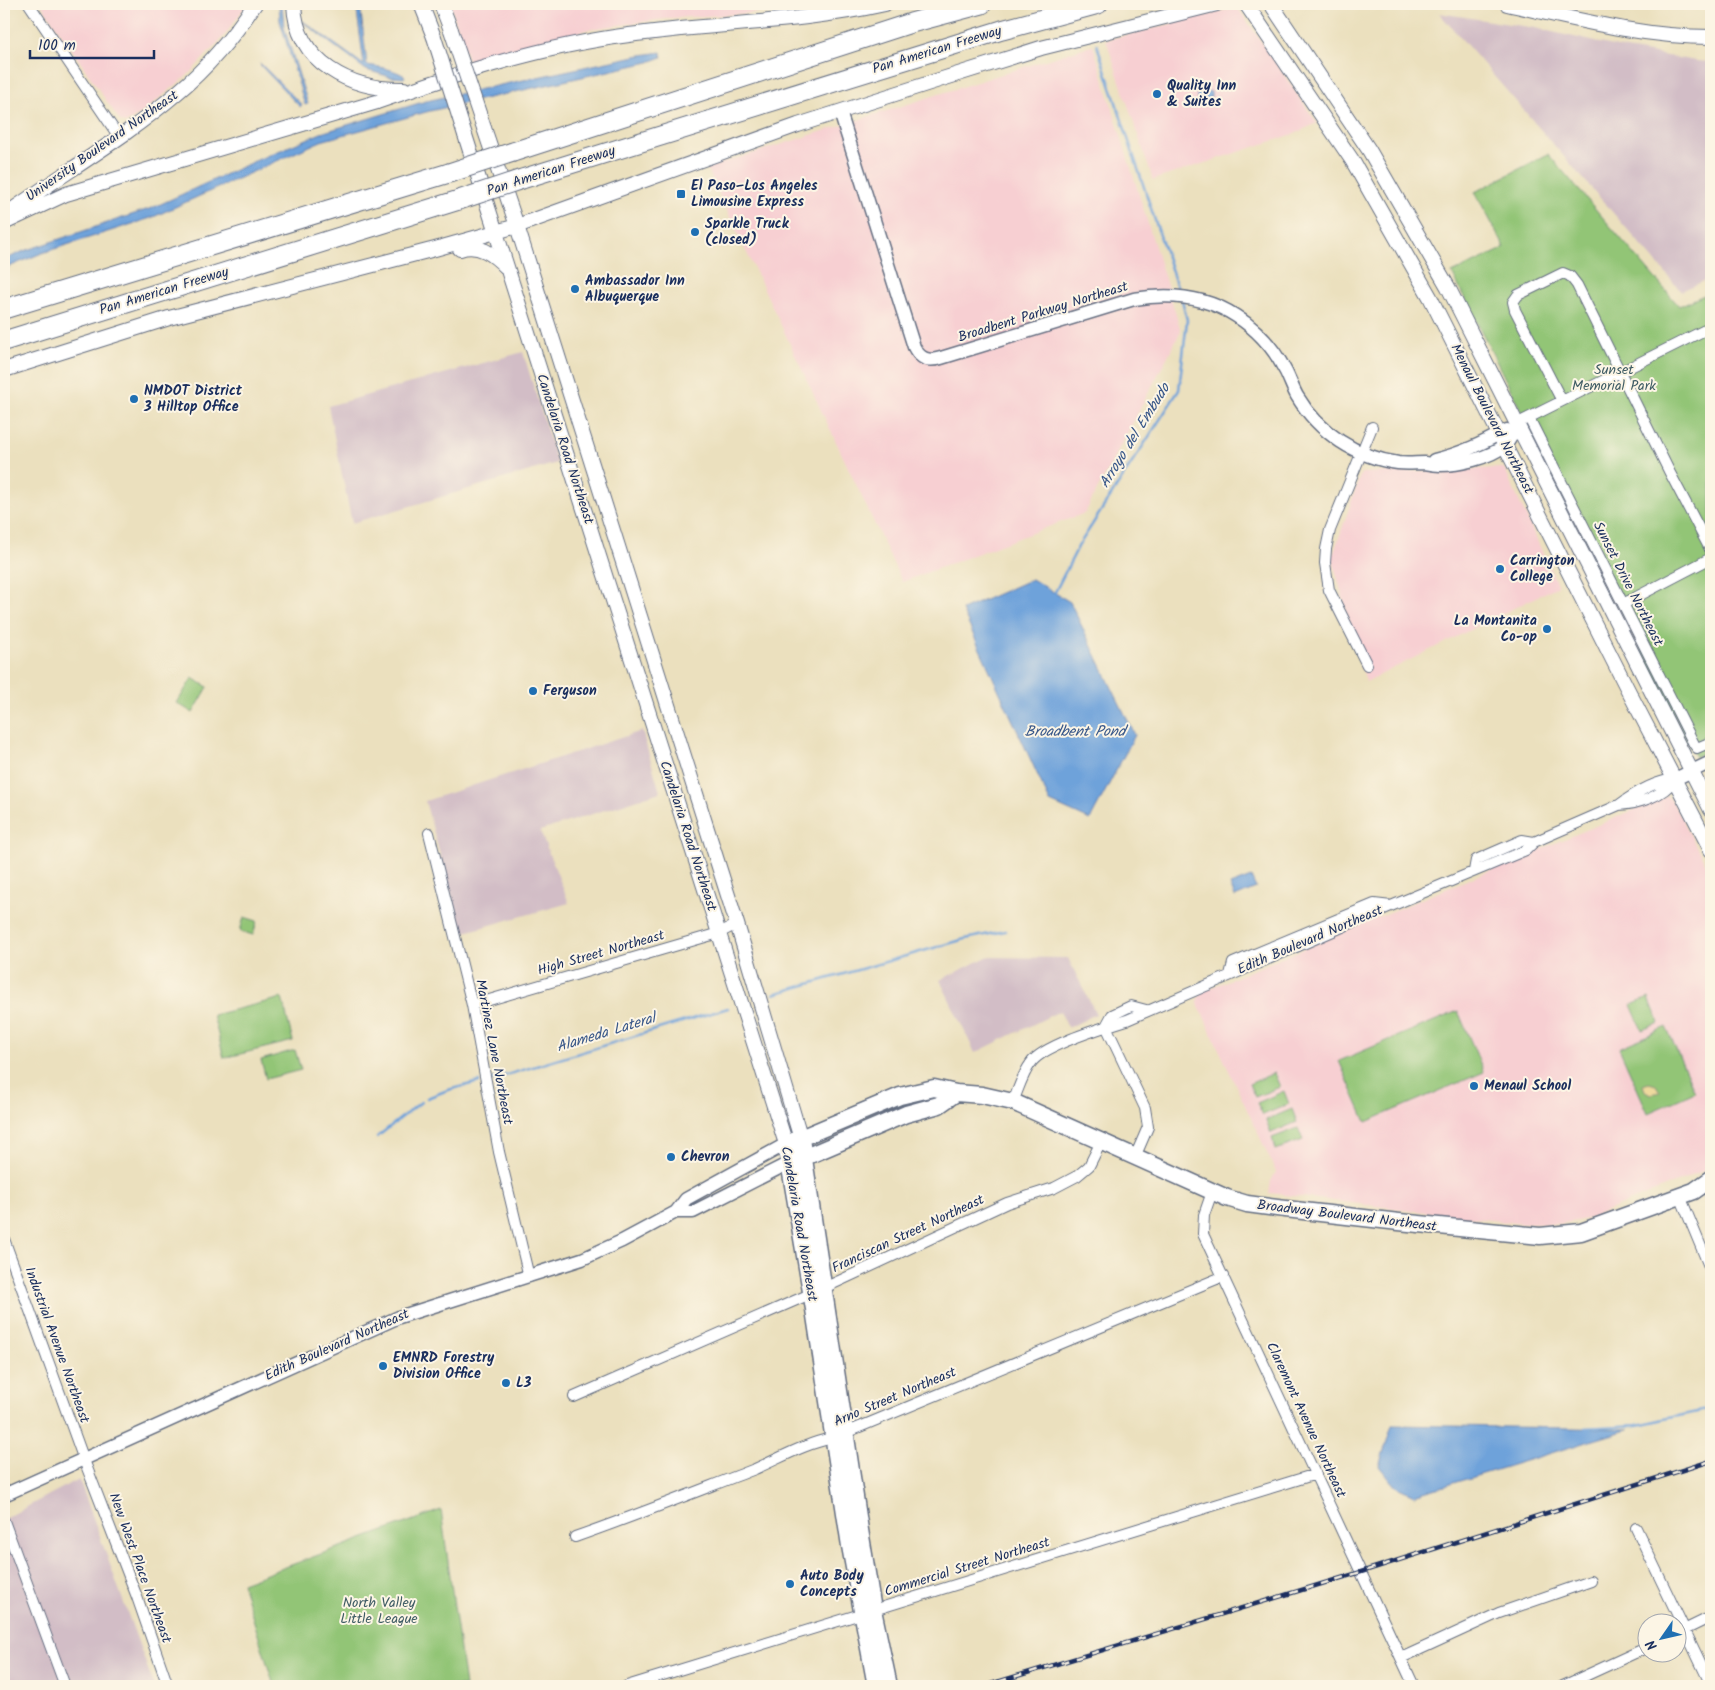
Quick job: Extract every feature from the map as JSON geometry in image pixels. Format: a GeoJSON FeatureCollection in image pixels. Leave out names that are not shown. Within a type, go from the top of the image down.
{"type":"FeatureCollection","features":[{"type":"Feature","properties":{"kind":"highway"},"geometry":{"type":"LineString","coordinates":[[4,309],[449,173],[968,4]]}},
{"type":"Feature","properties":{"kind":"highway"},"geometry":{"type":"LineString","coordinates":[[911,23],[982,4]]}},
{"type":"Feature","properties":{"kind":"highway","name":"Pan American Freeway"},"geometry":{"type":"LineString","coordinates":[[4,341],[1002,30],[1098,4]]}},
{"type":"Feature","properties":{"kind":"main road","name":"University Boulevard Northeast"},"geometry":{"type":"LineString","coordinates":[[4,216],[40,189],[162,106],[196,75],[224,45],[255,4]]}},
{"type":"Feature","properties":{"kind":"main road"},"geometry":{"type":"LineString","coordinates":[[294,4],[302,37],[312,53],[325,66],[344,77],[365,85],[390,89],[415,88]]}},
{"type":"Feature","properties":{"kind":"main road","name":"Candelaria Road Northeast"},"geometry":{"type":"LineString","coordinates":[[421,4],[434,37],[508,268],[718,933],[793,1141],[804,1157],[817,1291],[867,1612],[876,1686]]}},
{"type":"Feature","properties":{"kind":"main road","name":"Candelaria Road Northeast"},"geometry":{"type":"LineString","coordinates":[[441,4],[517,226],[737,924],[793,1141],[789,1163],[817,1291]]}},
{"type":"Feature","properties":{"kind":"main road"},"geometry":{"type":"LineString","coordinates":[[4,224],[66,194],[377,102],[415,88],[528,54],[596,40],[701,27],[828,15],[885,4]]}},
{"type":"Feature","properties":{"kind":"main road"},"geometry":{"type":"LineString","coordinates":[[4,370],[169,318],[517,226],[754,140],[1041,48],[1217,4]]}},
{"type":"Feature","properties":{"kind":"main road","name":"Menaul Boulevard Northeast"},"geometry":{"type":"LineString","coordinates":[[1246,4],[1352,160],[1430,297],[1711,850]]}},
{"type":"Feature","properties":{"kind":"main road","name":"Menaul Boulevard Northeast"},"geometry":{"type":"LineString","coordinates":[[1271,4],[1369,150],[1523,421],[1711,810]]}},
{"type":"Feature","properties":{"kind":"main road"},"geometry":{"type":"LineString","coordinates":[[1507,4],[1628,30],[1711,37]]}},
{"type":"Feature","properties":{"kind":"main road"},"geometry":{"type":"LineString","coordinates":[[385,262],[397,267],[466,247],[476,247],[495,256],[508,268]]}},
{"type":"Feature","properties":{"kind":"main road","name":"Edith Boulevard Northeast"},"geometry":{"type":"LineString","coordinates":[[793,1141],[900,1096],[934,1088],[1013,1102]]}},
{"type":"Feature","properties":{"kind":"main road","name":"Edith Boulevard Northeast"},"geometry":{"type":"LineString","coordinates":[[789,1163],[906,1114],[939,1105],[956,1093]]}},
{"type":"Feature","properties":{"kind":"main road","name":"Broadway Boulevard Northeast"},"geometry":{"type":"LineString","coordinates":[[1013,1102],[1212,1192],[1247,1204],[1276,1208],[1540,1236],[1581,1232],[1687,1194],[1711,1179]]}},
{"type":"Feature","properties":{"kind":"main road","name":"Broadway Boulevard Northeast"},"geometry":{"type":"LineString","coordinates":[[1687,1194],[1711,1192]]}},
{"type":"Feature","properties":{"kind":"main road","name":"Candelaria Road Northeast"},"geometry":{"type":"LineString","coordinates":[[867,1612],[889,1686]]}},
{"type":"Feature","properties":{"kind":"street"},"geometry":{"type":"LineString","coordinates":[[29,4],[119,136]]}},
{"type":"Feature","properties":{"kind":"street","name":"Broadbent Parkway Northeast"},"geometry":{"type":"LineString","coordinates":[[840,112],[914,346],[918,354],[923,358],[933,360],[941,358],[1134,299],[1166,296],[1196,299],[1232,314],[1257,332],[1278,359],[1297,396],[1310,415],[1327,432],[1345,445],[1362,453],[1388,461],[1409,464],[1424,463],[1502,440],[1523,421]]}},
{"type":"Feature","properties":{"kind":"street"},"geometry":{"type":"LineString","coordinates":[[1562,401],[1513,302],[1518,295],[1563,273],[1570,276],[1578,285],[1670,473],[1711,551]]}},
{"type":"Feature","properties":{"kind":"street"},"geometry":{"type":"LineString","coordinates":[[1523,421],[1711,326]]}},
{"type":"Feature","properties":{"kind":"street","name":"Sunset Drive Northeast"},"geometry":{"type":"LineString","coordinates":[[1523,421],[1623,604],[1694,744],[1697,748],[1711,742]]}},
{"type":"Feature","properties":{"kind":"street"},"geometry":{"type":"LineString","coordinates":[[1367,665],[1330,590],[1325,563],[1326,549],[1335,515],[1372,427]]}},
{"type":"Feature","properties":{"kind":"street"},"geometry":{"type":"LineString","coordinates":[[1623,604],[1711,558]]}},
{"type":"Feature","properties":{"kind":"street","name":"Edith Boulevard Northeast"},"geometry":{"type":"LineString","coordinates":[[1013,1102],[1030,1063],[1039,1055],[1106,1026],[1112,1015],[1131,1006],[1146,1010],[1230,975],[1233,963],[1374,904],[1391,906],[1474,871],[1476,860],[1522,840],[1534,842],[1619,805],[1631,796],[1665,780],[1674,779],[1711,762]]}},
{"type":"Feature","properties":{"kind":"street","name":"Martinez Lane Northeast"},"geometry":{"type":"LineString","coordinates":[[429,833],[472,1005],[499,1152],[528,1277]]}},
{"type":"Feature","properties":{"kind":"street","name":"High Street Northeast"},"geometry":{"type":"LineString","coordinates":[[472,1005],[718,933],[737,924]]}},
{"type":"Feature","properties":{"kind":"street"},"geometry":{"type":"LineString","coordinates":[[1106,1026],[1145,1108],[1148,1127],[1136,1157]]}},
{"type":"Feature","properties":{"kind":"street","name":"Edith Boulevard Northeast"},"geometry":{"type":"LineString","coordinates":[[4,1495],[84,1460],[222,1395],[399,1317],[582,1259],[622,1241],[676,1212],[686,1199],[793,1141]]}},
{"type":"Feature","properties":{"kind":"street","name":"Franciscan Street Northeast"},"geometry":{"type":"LineString","coordinates":[[574,1398],[817,1291],[1007,1203],[1054,1188],[1089,1166],[1101,1142]]}},
{"type":"Feature","properties":{"kind":"street","name":"Edith Boulevard Northeast"},"geometry":{"type":"LineString","coordinates":[[676,1212],[693,1212],[789,1163]]}},
{"type":"Feature","properties":{"kind":"street","name":"Claremont Avenue Northeast"},"geometry":{"type":"LineString","coordinates":[[1212,1192],[1204,1215],[1203,1234],[1414,1686]]}},
{"type":"Feature","properties":{"kind":"street"},"geometry":{"type":"LineString","coordinates":[[1687,1194],[1711,1271]]}},
{"type":"Feature","properties":{"kind":"street","name":"Industrial Avenue Northeast"},"geometry":{"type":"LineString","coordinates":[[4,1239],[84,1460]]}},
{"type":"Feature","properties":{"kind":"street","name":"Arno Street Northeast"},"geometry":{"type":"LineString","coordinates":[[574,1537],[632,1517],[839,1435],[1224,1276]]}},
{"type":"Feature","properties":{"kind":"street","name":"New West Place Northeast"},"geometry":{"type":"LineString","coordinates":[[84,1460],[168,1686]]}},
{"type":"Feature","properties":{"kind":"street","name":"Commercial Street Northeast"},"geometry":{"type":"LineString","coordinates":[[627,1686],[1316,1474]]}},
{"type":"Feature","properties":{"kind":"street"},"geometry":{"type":"LineString","coordinates":[[4,1522],[64,1686]]}},
{"type":"Feature","properties":{"kind":"street"},"geometry":{"type":"LineString","coordinates":[[1636,1528],[1673,1612]]}},
{"type":"Feature","properties":{"kind":"street"},"geometry":{"type":"LineString","coordinates":[[1401,1658],[1499,1612],[1591,1581]]}},
{"type":"Feature","properties":{"kind":"street"},"geometry":{"type":"LineString","coordinates":[[1688,1628],[1711,1617]]}},
{"type":"Feature","properties":{"kind":"street"},"geometry":{"type":"LineString","coordinates":[[1688,1644],[1711,1685]]}},
{"type":"Feature","properties":{"kind":"street"},"geometry":{"type":"LineString","coordinates":[[1563,1686],[1638,1652]]}},
{"type":"Feature","properties":{"kind":"shaded area"},"geometry":{"type":"Polygon","coordinates":[[[41,4],[247,4],[225,35],[188,75],[138,116],[125,123],[120,121],[41,4]]]}},
{"type":"Feature","properties":{"kind":"shaded area"},"geometry":{"type":"Polygon","coordinates":[[[450,4],[837,4],[741,14],[673,18],[590,29],[469,63],[450,4]]]}},
{"type":"Feature","properties":{"kind":"shaded area"},"geometry":{"type":"Polygon","coordinates":[[[1235,8],[1240,11],[1317,123],[1294,134],[1153,180],[1106,40],[1235,8]]]}},
{"type":"Feature","properties":{"kind":"shaded area"},"geometry":{"type":"Polygon","coordinates":[[[1439,13],[1535,28],[1626,49],[1711,62],[1711,278],[1681,291],[1439,13]]]}},
{"type":"Feature","properties":{"kind":"shaded area"},"geometry":{"type":"Polygon","coordinates":[[[1093,45],[1181,331],[1085,513],[902,582],[707,168],[1093,45]]]}},
{"type":"Feature","properties":{"kind":"shaded area"},"geometry":{"type":"Polygon","coordinates":[[[523,352],[557,463],[352,523],[328,406],[523,352]]]}},
{"type":"Feature","properties":{"kind":"shaded area"},"geometry":{"type":"Polygon","coordinates":[[[1504,468],[1558,586],[1366,682],[1332,558],[1361,473],[1504,468]]]}},
{"type":"Feature","properties":{"kind":"shaded area"},"geometry":{"type":"Polygon","coordinates":[[[642,731],[660,792],[540,831],[569,903],[462,933],[425,801],[642,731]]]}},
{"type":"Feature","properties":{"kind":"shaded area","name":"Menaul School"},"geometry":{"type":"Polygon","coordinates":[[[1667,796],[1673,802],[1711,874],[1711,1168],[1587,1219],[1560,1224],[1523,1224],[1269,1193],[1271,1181],[1276,1172],[1198,1004],[1198,998],[1203,991],[1667,796]]]}},
{"type":"Feature","properties":{"kind":"shaded area"},"geometry":{"type":"Polygon","coordinates":[[[987,957],[1068,958],[1096,1014],[1068,1028],[1060,1011],[975,1053],[940,980],[987,957]]]}},
{"type":"Feature","properties":{"kind":"shaded area"},"geometry":{"type":"Polygon","coordinates":[[[79,1479],[154,1686],[4,1686],[4,1519],[79,1479]]]}},
{"type":"Feature","properties":{"kind":"green space","name":"Sunset Memorial Park"},"geometry":{"type":"Polygon","coordinates":[[[1548,154],[1679,306],[1711,292],[1711,749],[1695,757],[1452,273],[1505,248],[1475,192],[1548,154]]]}},
{"type":"Feature","properties":{"kind":"green space"},"geometry":{"type":"Polygon","coordinates":[[[192,678],[208,687],[193,713],[177,703],[192,678]]]}},
{"type":"Feature","properties":{"kind":"green space"},"geometry":{"type":"Polygon","coordinates":[[[244,917],[257,921],[253,935],[240,931],[244,917]]]}},
{"type":"Feature","properties":{"kind":"green space"},"geometry":{"type":"Polygon","coordinates":[[[282,998],[293,1041],[224,1058],[213,1015],[282,998]]]}},
{"type":"Feature","properties":{"kind":"green space"},"geometry":{"type":"Polygon","coordinates":[[[1649,998],[1659,1023],[1642,1030],[1631,1005],[1649,998]]]}},
{"type":"Feature","properties":{"kind":"green space"},"geometry":{"type":"Polygon","coordinates":[[[1458,1011],[1484,1072],[1366,1122],[1339,1061],[1458,1011]]]}},
{"type":"Feature","properties":{"kind":"green space"},"geometry":{"type":"Polygon","coordinates":[[[1666,1027],[1695,1092],[1648,1113],[1619,1048],[1666,1027]]]}},
{"type":"Feature","properties":{"kind":"green space"},"geometry":{"type":"Polygon","coordinates":[[[295,1050],[301,1070],[266,1079],[261,1060],[295,1050]]]}},
{"type":"Feature","properties":{"kind":"green space"},"geometry":{"type":"Polygon","coordinates":[[[1274,1073],[1280,1087],[1255,1097],[1249,1084],[1274,1073]]]}},
{"type":"Feature","properties":{"kind":"green space"},"geometry":{"type":"Polygon","coordinates":[[[1284,1091],[1289,1104],[1263,1115],[1257,1103],[1284,1091]]]}},
{"type":"Feature","properties":{"kind":"green space"},"geometry":{"type":"Polygon","coordinates":[[[1292,1109],[1297,1122],[1271,1133],[1266,1120],[1292,1109]]]}},
{"type":"Feature","properties":{"kind":"green space"},"geometry":{"type":"Polygon","coordinates":[[[1298,1128],[1303,1140],[1276,1150],[1272,1138],[1298,1128]]]}},
{"type":"Feature","properties":{"kind":"green space","name":"North Valley Little League"},"geometry":{"type":"Polygon","coordinates":[[[441,1510],[465,1686],[274,1686],[242,1583],[441,1510]]]}},
{"type":"Feature","properties":{"kind":"sand"},"geometry":{"type":"Polygon","coordinates":[[[1649,1083],[1656,1085],[1660,1092],[1651,1094],[1645,1091],[1643,1085],[1649,1083]]]}},
{"type":"Feature","properties":{"kind":"water"},"geometry":{"type":"Polygon","coordinates":[[[279,4],[282,4],[284,27],[308,104],[305,105],[280,21],[279,4]]]}},
{"type":"Feature","properties":{"kind":"water"},"geometry":{"type":"Polygon","coordinates":[[[356,4],[360,4],[367,65],[396,72],[405,76],[404,78],[391,77],[366,70],[303,21],[364,65],[356,4]]]}},
{"type":"Feature","properties":{"kind":"water"},"geometry":{"type":"Polygon","coordinates":[[[661,52],[662,57],[649,62],[430,111],[321,141],[151,218],[42,253],[4,269],[4,260],[24,251],[152,208],[321,133],[426,101],[661,52]]]}},
{"type":"Feature","properties":{"kind":"water"},"geometry":{"type":"Polygon","coordinates":[[[260,63],[302,105],[300,107],[261,66],[260,63]]]}},
{"type":"Feature","properties":{"kind":"water"},"geometry":{"type":"Polygon","coordinates":[[[1211,92],[1211,97],[1197,100],[1197,94],[1211,92]]]}},
{"type":"Feature","properties":{"kind":"water","name":"Broadbent Pond"},"geometry":{"type":"Polygon","coordinates":[[[1032,579],[1070,602],[1135,735],[1090,820],[1050,802],[962,610],[1032,579]]]}},
{"type":"Feature","properties":{"kind":"water"},"geometry":{"type":"Polygon","coordinates":[[[1251,877],[1256,888],[1235,897],[1230,885],[1251,877]]]}},
{"type":"Feature","properties":{"kind":"water"},"geometry":{"type":"Polygon","coordinates":[[[1392,1425],[1630,1429],[1414,1495],[1395,1486],[1379,1466],[1392,1425]]]}},
{"type":"Feature","properties":{"kind":"waterway","name":"Arroyo del Embudo"},"geometry":{"type":"LineString","coordinates":[[1097,45],[1179,293]]}},
{"type":"Feature","properties":{"kind":"waterway","name":"Arroyo del Embudo"},"geometry":{"type":"LineString","coordinates":[[1053,596],[1079,545],[1179,390],[1187,320],[1182,300]]}},
{"type":"Feature","properties":{"kind":"waterway"},"geometry":{"type":"LineString","coordinates":[[774,994],[965,939],[1005,931]]}},
{"type":"Feature","properties":{"kind":"waterway","name":"Alameda Lateral"},"geometry":{"type":"LineString","coordinates":[[490,1080],[728,1008]]}},
{"type":"Feature","properties":{"kind":"waterway"},"geometry":{"type":"LineString","coordinates":[[427,1098],[479,1082]]}},
{"type":"Feature","properties":{"kind":"waterway"},"geometry":{"type":"LineString","coordinates":[[377,1137],[421,1102]]}},
{"type":"Feature","properties":{"kind":"waterway"},"geometry":{"type":"LineString","coordinates":[[1585,1428],[1637,1425],[1711,1409]]}},
{"type":"Feature","properties":{"kind":"railway"},"geometry":{"type":"LineString","coordinates":[[984,1686],[1361,1572],[1711,1461]]}},
{"type":"Feature","properties":{"kind":"place","name":"Quality Inn & Suites"},"geometry":{"type":"Point","coordinates":[1157,94]}},
{"type":"Feature","properties":{"kind":"place","name":"El Paso–Los Angeles Limousine Express"},"geometry":{"type":"Point","coordinates":[681,194]}},
{"type":"Feature","properties":{"kind":"place","name":"Sparkle Truck (closed)"},"geometry":{"type":"Point","coordinates":[695,232]}},
{"type":"Feature","properties":{"kind":"place","name":"Ambassador Inn Albuquerque"},"geometry":{"type":"Point","coordinates":[575,289]}},
{"type":"Feature","properties":{"kind":"place","name":"NMDOT District 3 Hilltop Office"},"geometry":{"type":"Point","coordinates":[134,399]}},
{"type":"Feature","properties":{"kind":"place","name":"Carrington College"},"geometry":{"type":"Point","coordinates":[1500,569]}},
{"type":"Feature","properties":{"kind":"place","name":"La Montanita Co-op"},"geometry":{"type":"Point","coordinates":[1547,629]}},
{"type":"Feature","properties":{"kind":"place","name":"Ferguson"},"geometry":{"type":"Point","coordinates":[533,691]}},
{"type":"Feature","properties":{"kind":"place","name":"Menaul School"},"geometry":{"type":"Point","coordinates":[1474,1086]}},
{"type":"Feature","properties":{"kind":"place","name":"Chevron"},"geometry":{"type":"Point","coordinates":[671,1157]}},
{"type":"Feature","properties":{"kind":"place","name":"EMNRD Forestry Division Office"},"geometry":{"type":"Point","coordinates":[383,1366]}},
{"type":"Feature","properties":{"kind":"place","name":"L3"},"geometry":{"type":"Point","coordinates":[506,1383]}},
{"type":"Feature","properties":{"kind":"place","name":"Auto Body Concepts"},"geometry":{"type":"Point","coordinates":[790,1584]}}]}
